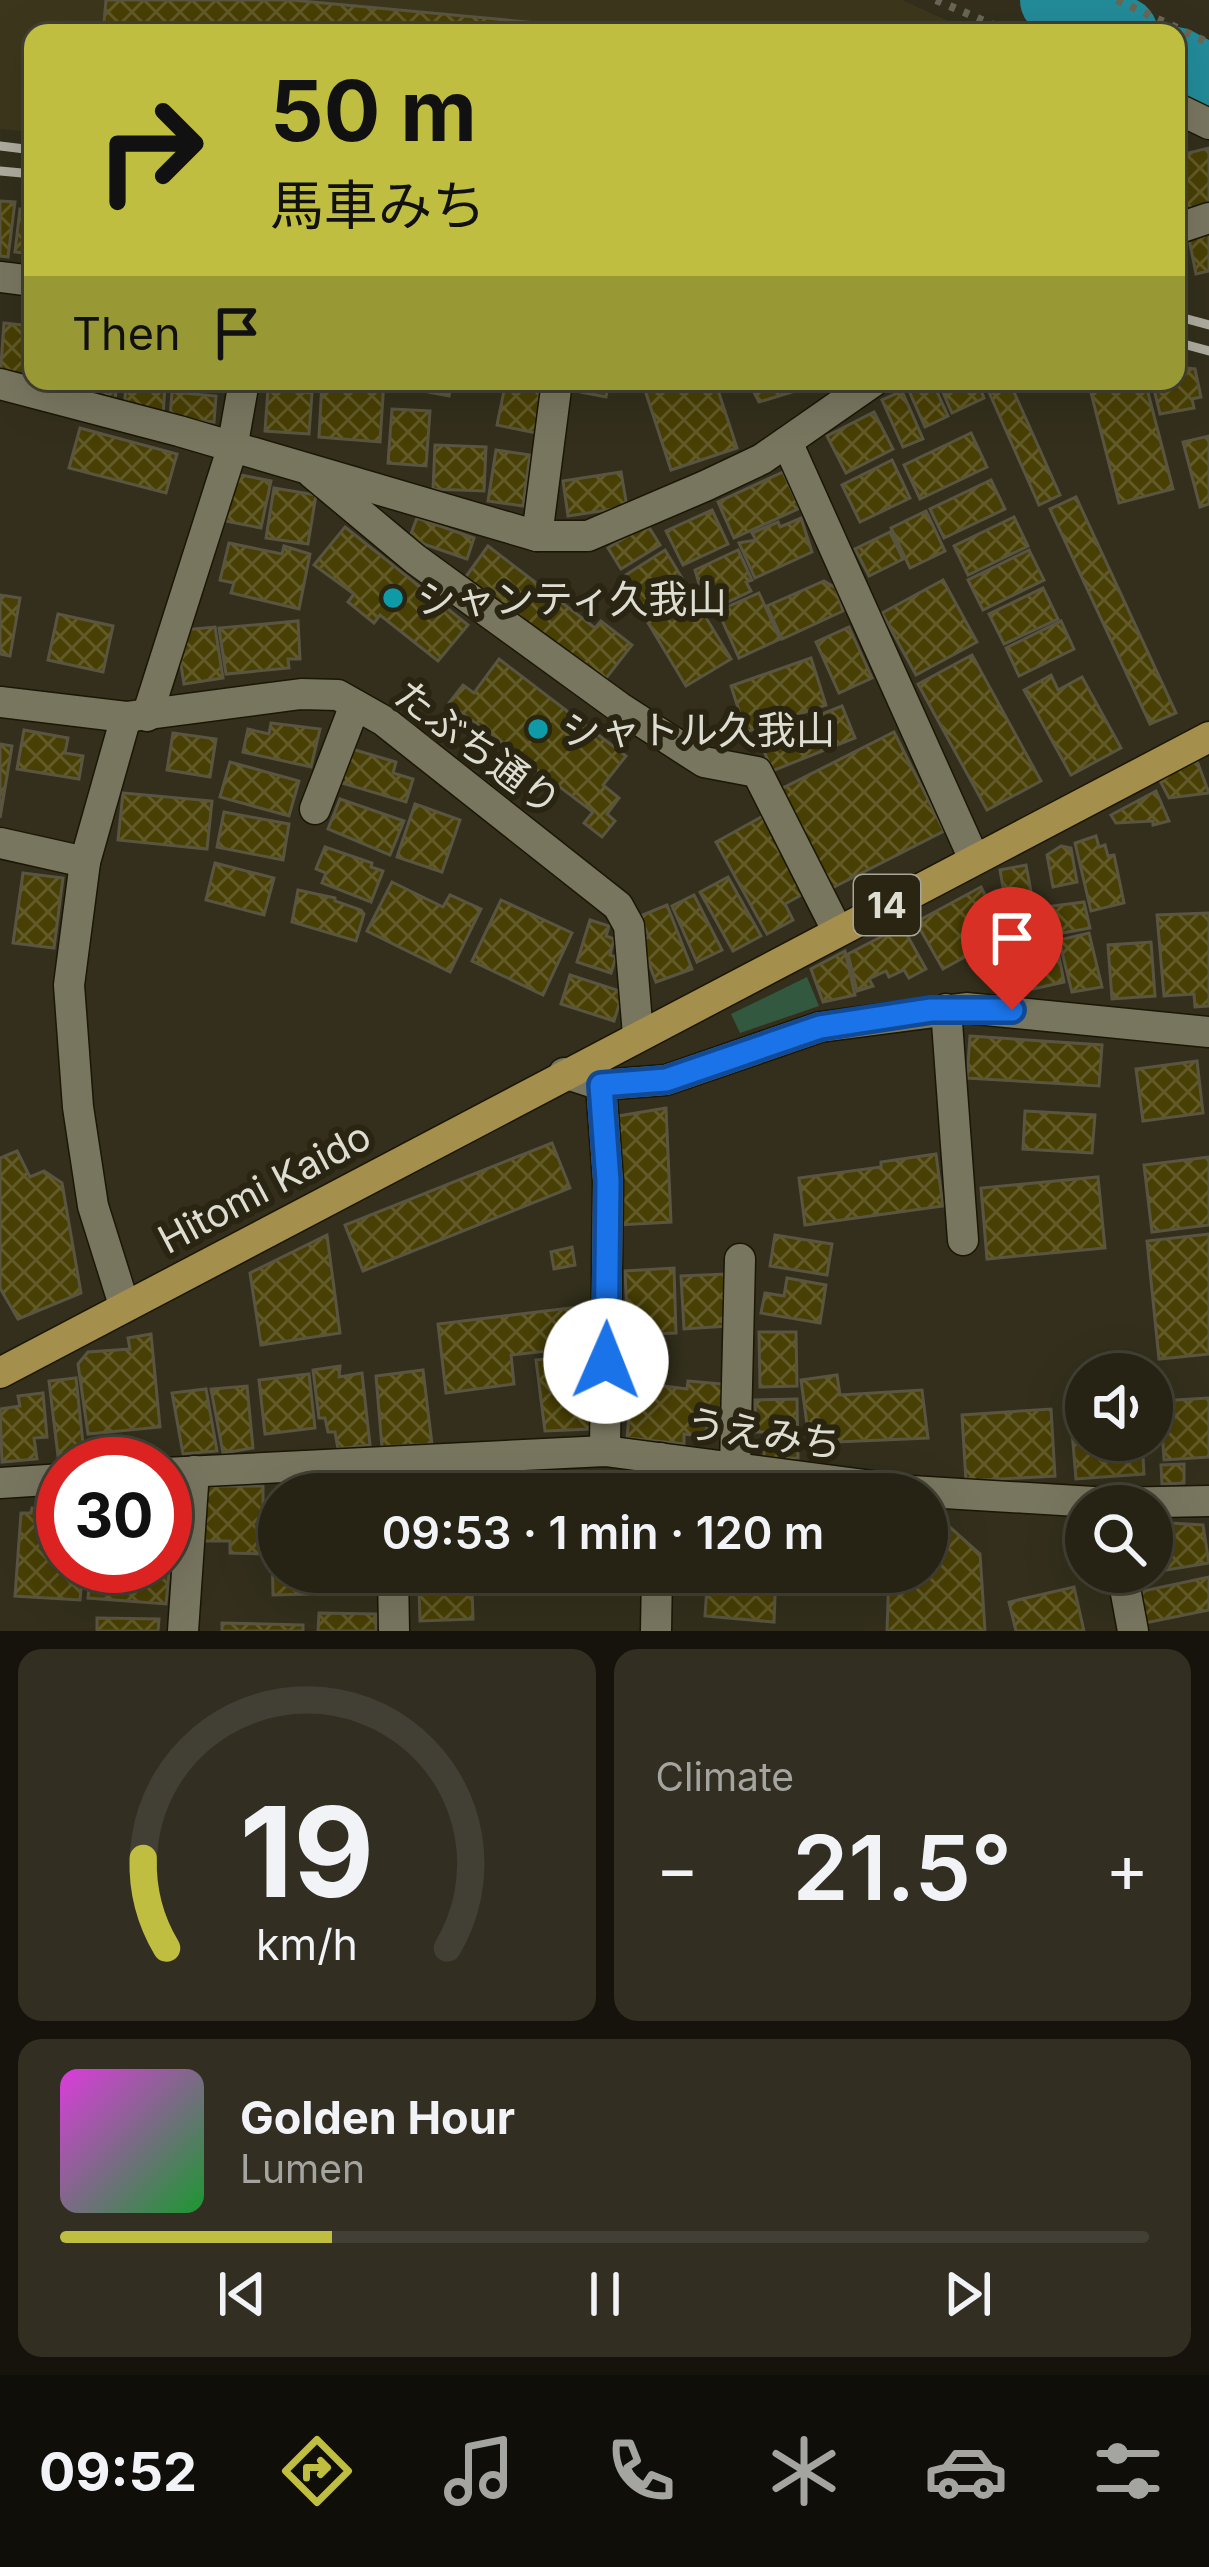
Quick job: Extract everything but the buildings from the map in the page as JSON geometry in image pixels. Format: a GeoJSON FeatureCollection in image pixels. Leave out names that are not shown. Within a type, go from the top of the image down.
{"type":"FeatureCollection","features":[{"type":"Feature","properties":{"kind":"main road","name":"14"},"geometry":{"type":"LineString","coordinates":[[565,1073],[1209,736]]}},
{"type":"Feature","properties":{"kind":"main road","name":"Hitomi Kaido"},"geometry":{"type":"LineString","coordinates":[[0,1373],[565,1073]]}},
{"type":"Feature","properties":{"kind":"street"},"geometry":{"type":"LineString","coordinates":[[0,384],[537,536],[588,536],[724,477],[788,442],[861,390]]}},
{"type":"Feature","properties":{"kind":"street"},"geometry":{"type":"LineString","coordinates":[[124,1305],[93,1206],[78,1107],[69,985],[85,862],[232,449],[242,390]]}},
{"type":"Feature","properties":{"kind":"street"},"geometry":{"type":"LineString","coordinates":[[537,536],[556,390]]}},
{"type":"Feature","properties":{"kind":"street"},"geometry":{"type":"LineString","coordinates":[[788,442],[974,859]]}},
{"type":"Feature","properties":{"kind":"street"},"geometry":{"type":"LineString","coordinates":[[311,473],[415,559],[619,707],[704,762],[757,772],[836,930]]}},
{"type":"Feature","properties":{"kind":"street","name":"たぶち通り"},"geometry":{"type":"LineString","coordinates":[[0,702],[137,716],[301,694],[338,695],[384,721],[619,905],[629,926],[638,1035]]}},
{"type":"Feature","properties":{"kind":"street"},"geometry":{"type":"LineString","coordinates":[[315,809],[355,705]]}},
{"type":"Feature","properties":{"kind":"street"},"geometry":{"type":"LineString","coordinates":[[0,843],[85,862]]}},
{"type":"Feature","properties":{"kind":"street"},"geometry":{"type":"LineString","coordinates":[[946,1010],[963,1240]]}},
{"type":"Feature","properties":{"kind":"street"},"geometry":{"type":"LineString","coordinates":[[565,1073],[601,1085],[666,1080],[820,1027],[946,1010],[1012,1010],[1209,1032]]}},
{"type":"Feature","properties":{"kind":"street"},"geometry":{"type":"LineString","coordinates":[[601,1085],[608,1181],[605,1451]]}},
{"type":"Feature","properties":{"kind":"street"},"geometry":{"type":"LineString","coordinates":[[735,1468],[740,1259]]}},
{"type":"Feature","properties":{"kind":"street","name":"うえみち"},"geometry":{"type":"LineString","coordinates":[[192,1471],[605,1451],[911,1491],[1065,1502]]}},
{"type":"Feature","properties":{"kind":"street"},"geometry":{"type":"LineString","coordinates":[[660,1473],[661,1458]]}},
{"type":"Feature","properties":{"kind":"street"},"geometry":{"type":"LineString","coordinates":[[392,1462],[392,1473]]}},
{"type":"Feature","properties":{"kind":"street"},"geometry":{"type":"LineString","coordinates":[[0,1483],[36,1481]]}},
{"type":"Feature","properties":{"kind":"street","name":"うえみち"},"geometry":{"type":"LineString","coordinates":[[1173,1502],[1209,1501]]}},
{"type":"Feature","properties":{"kind":"street"},"geometry":{"type":"LineString","coordinates":[[182,1593],[183,1631]]}},
{"type":"Feature","properties":{"kind":"street"},"geometry":{"type":"LineString","coordinates":[[394,1593],[394,1631]]}},
{"type":"Feature","properties":{"kind":"street"},"geometry":{"type":"LineString","coordinates":[[656,1631],[657,1593]]}},
{"type":"Feature","properties":{"kind":"street"},"geometry":{"type":"LineString","coordinates":[[1126,1593],[1133,1631]]}},
{"type":"Feature","properties":{"kind":"path"},"geometry":{"type":"LineString","coordinates":[[936,0],[991,24]]}},
{"type":"Feature","properties":{"kind":"path"},"geometry":{"type":"LineString","coordinates":[[1117,0],[1167,24]]}},
{"type":"Feature","properties":{"kind":"shaded area"},"geometry":{"type":"Polygon","coordinates":[[[0,0],[902,0],[955,24],[24,24],[24,131],[0,129],[0,0]]]}},
{"type":"Feature","properties":{"kind":"green space"},"geometry":{"type":"Polygon","coordinates":[[[807,977],[819,1006],[740,1033],[731,1014],[807,977]]]}},
{"type":"Feature","properties":{"kind":"waterway"},"geometry":{"type":"LineString","coordinates":[[1056,0],[1104,24]]}},
{"type":"Feature","properties":{"kind":"waterway"},"geometry":{"type":"LineString","coordinates":[[1185,68],[1209,81]]}},
{"type":"Feature","properties":{"kind":"railway"},"geometry":{"type":"LineString","coordinates":[[0,146],[24,149]]}},
{"type":"Feature","properties":{"kind":"railway"},"geometry":{"type":"LineString","coordinates":[[0,171],[24,173]]}},
{"type":"Feature","properties":{"kind":"railway"},"geometry":{"type":"LineString","coordinates":[[1185,318],[1209,325]]}},
{"type":"Feature","properties":{"kind":"railway"},"geometry":{"type":"LineString","coordinates":[[1185,344],[1209,351]]}},
{"type":"Feature","properties":{"kind":"place","name":"シャンティ久我山"},"geometry":{"type":"Point","coordinates":[393,598]}},
{"type":"Feature","properties":{"kind":"place","name":"シャトル久我山"},"geometry":{"type":"Point","coordinates":[538,729]}},
{"type":"Feature","properties":{"kind":"route"},"geometry":{"type":"LineString","coordinates":[[606,1361],[608,1181],[601,1085],[666,1080],[820,1027],[931,1010],[1012,1010]]}}]}
